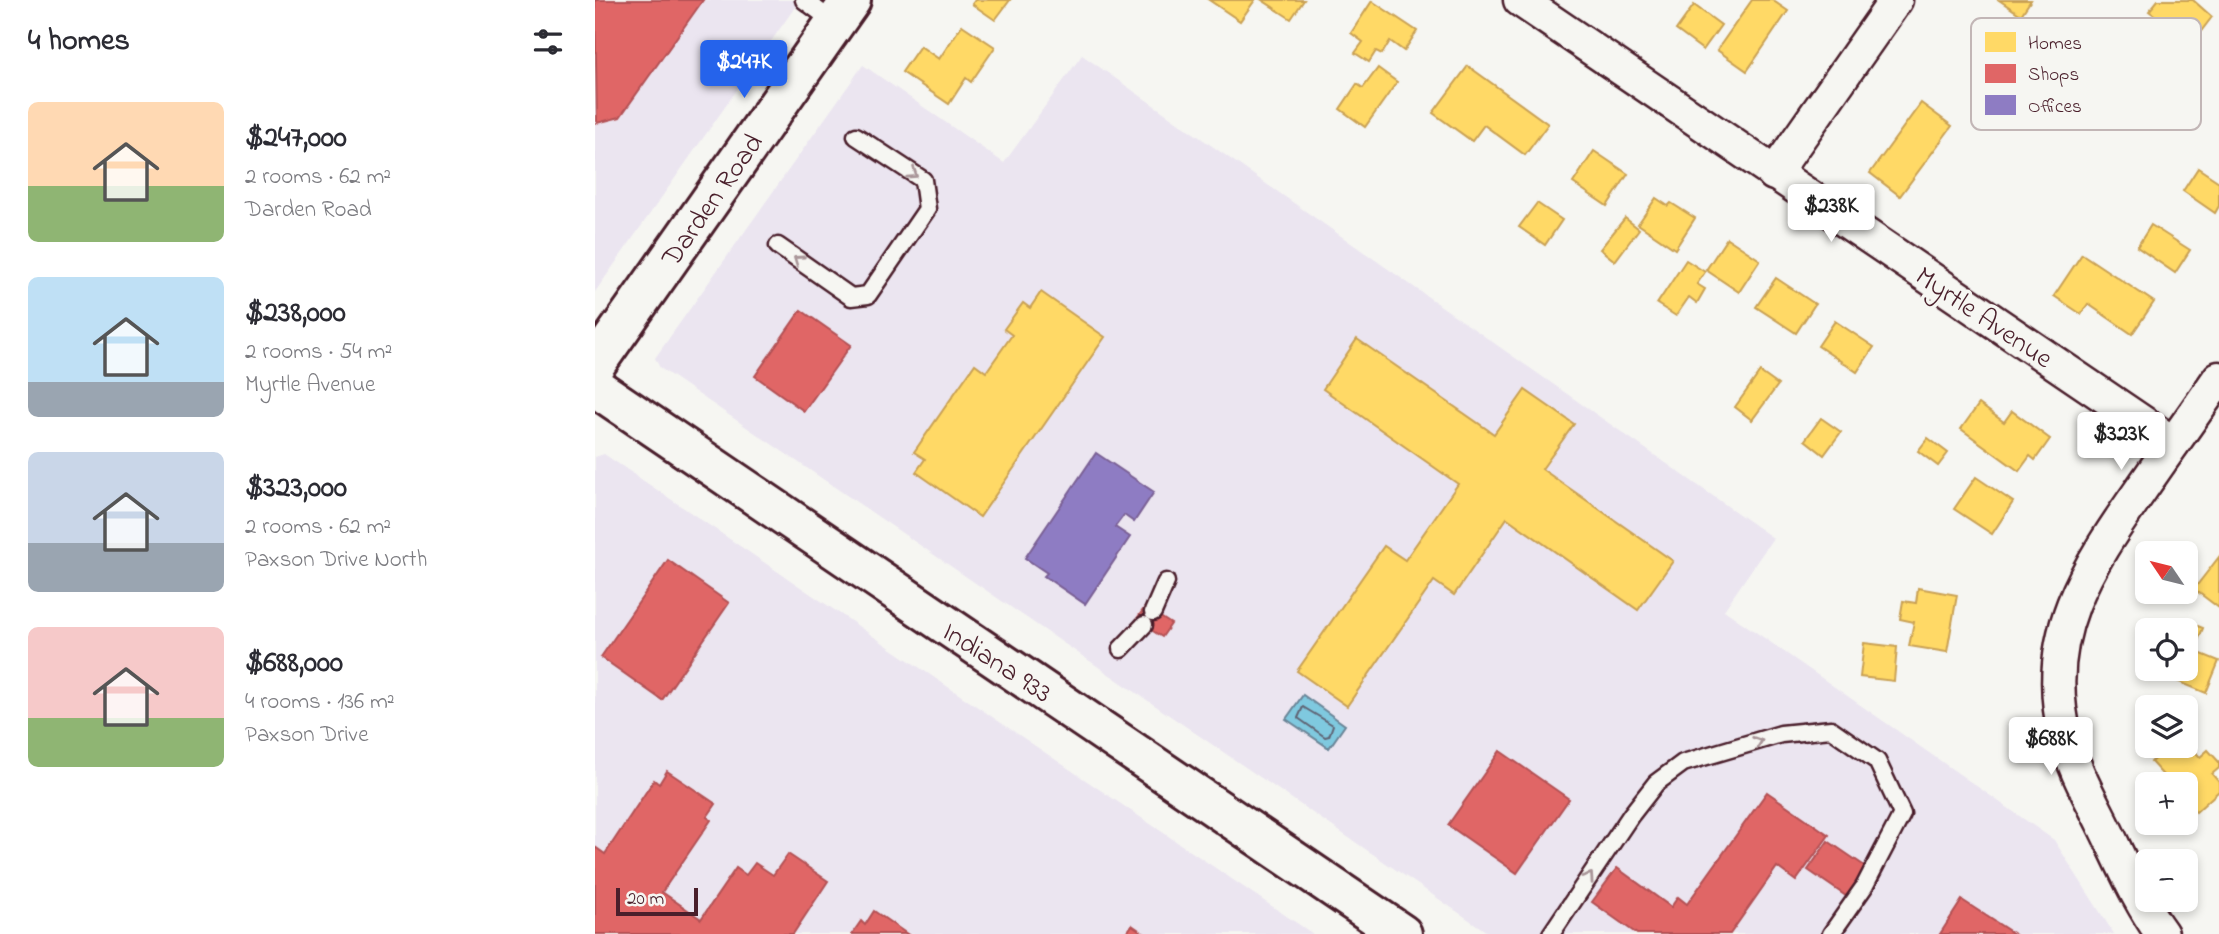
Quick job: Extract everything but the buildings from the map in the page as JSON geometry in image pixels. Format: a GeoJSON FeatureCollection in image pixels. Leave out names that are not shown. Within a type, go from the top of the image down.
{"type":"FeatureCollection","features":[{"type":"Feature","properties":{"kind":"main road","name":"Darden Road"},"geometry":{"type":"LineString","coordinates":[[595,365],[843,11]]}},
{"type":"Feature","properties":{"kind":"main road","name":"Indiana 933"},"geometry":{"type":"LineString","coordinates":[[595,387],[1402,934]]}},
{"type":"Feature","properties":{"kind":"street","name":"Myrtle Avenue"},"geometry":{"type":"LineString","coordinates":[[1520,0],[2173,443]]}},
{"type":"Feature","properties":{"kind":"street"},"geometry":{"type":"LineString","coordinates":[[1774,174],[1896,0]]}},
{"type":"Feature","properties":{"kind":"street"},"geometry":{"type":"LineString","coordinates":[[2162,934],[2132,883],[2083,783],[2064,734],[2059,699],[2061,659],[2066,625],[2075,596],[2101,547],[2219,378]]}},
{"type":"Feature","properties":{"kind":"lane"},"geometry":{"type":"LineString","coordinates":[[804,0],[843,11]]}},
{"type":"Feature","properties":{"kind":"lane"},"geometry":{"type":"LineString","coordinates":[[778,246],[851,297],[868,295],[927,209],[923,180],[856,136]]}},
{"type":"Feature","properties":{"kind":"lane"},"geometry":{"type":"LineString","coordinates":[[1121,649],[1149,619],[1166,582]]}},
{"type":"Feature","properties":{"kind":"lane"},"geometry":{"type":"LineString","coordinates":[[1551,934],[1631,815],[1657,783],[1683,763],[1781,734],[1831,729],[1877,761],[1902,814],[1864,887],[1831,934]]}},
{"type":"Feature","properties":{"kind":"shaded area"},"geometry":{"type":"Polygon","coordinates":[[[595,0],[800,0],[595,292],[595,0]]]}},
{"type":"Feature","properties":{"kind":"shaded area"},"geometry":{"type":"Polygon","coordinates":[[[1082,55],[1773,538],[1724,610],[2054,840],[2114,934],[1490,934],[660,368],[655,358],[863,65],[1004,163],[1082,55]]]}},
{"type":"Feature","properties":{"kind":"shaded area"},"geometry":{"type":"Polygon","coordinates":[[[604,454],[1313,934],[595,934],[595,457],[604,454]]]}},
{"type":"Feature","properties":{"kind":"water"},"geometry":{"type":"Polygon","coordinates":[[[1303,695],[1345,725],[1329,748],[1286,719],[1303,695]]]}}]}
